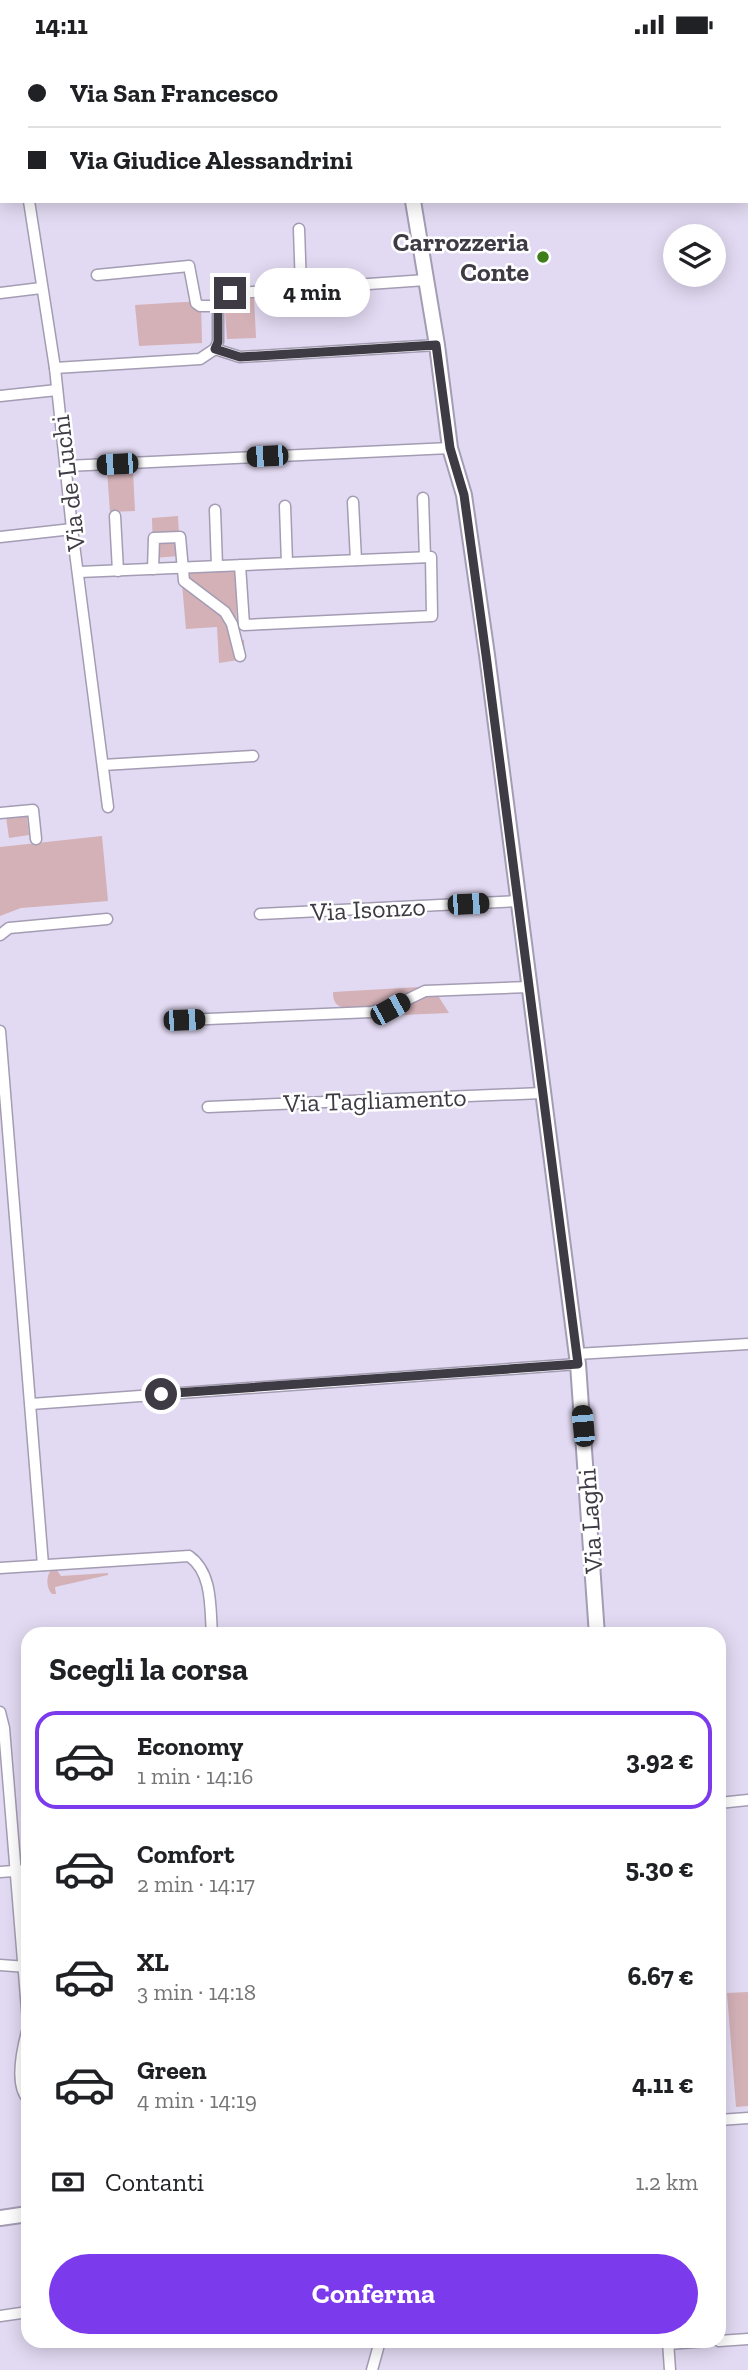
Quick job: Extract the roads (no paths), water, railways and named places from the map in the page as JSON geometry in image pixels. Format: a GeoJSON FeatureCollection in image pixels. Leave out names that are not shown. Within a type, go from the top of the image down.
{"type":"FeatureCollection","features":[{"type":"Feature","properties":{"kind":"street","name":"Via de Luchi"},"geometry":{"type":"LineString","coordinates":[[29,203],[55,367],[72,530],[108,807]]}},
{"type":"Feature","properties":{"kind":"street","name":"Via Laghi"},"geometry":{"type":"LineString","coordinates":[[413,203],[450,448],[464,495],[577,1359],[596,1627]]}},
{"type":"Feature","properties":{"kind":"street"},"geometry":{"type":"LineString","coordinates":[[299,229],[302,288]]}},
{"type":"Feature","properties":{"kind":"street"},"geometry":{"type":"LineString","coordinates":[[97,275],[189,266],[196,303],[200,306],[218,306]]}},
{"type":"Feature","properties":{"kind":"street"},"geometry":{"type":"LineString","coordinates":[[55,367],[200,359],[215,349],[218,342],[218,306],[222,297],[230,293],[426,280]]}},
{"type":"Feature","properties":{"kind":"street"},"geometry":{"type":"LineString","coordinates":[[0,293],[41,288]]}},
{"type":"Feature","properties":{"kind":"street"},"geometry":{"type":"LineString","coordinates":[[215,349],[240,357],[436,345]]}},
{"type":"Feature","properties":{"kind":"street"},"geometry":{"type":"LineString","coordinates":[[0,396],[57,390]]}},
{"type":"Feature","properties":{"kind":"street"},"geometry":{"type":"LineString","coordinates":[[67,466],[450,448]]}},
{"type":"Feature","properties":{"kind":"street"},"geometry":{"type":"LineString","coordinates":[[423,498],[425,557]]}},
{"type":"Feature","properties":{"kind":"street"},"geometry":{"type":"LineString","coordinates":[[353,502],[356,560]]}},
{"type":"Feature","properties":{"kind":"street"},"geometry":{"type":"LineString","coordinates":[[285,506],[287,563]]}},
{"type":"Feature","properties":{"kind":"street"},"geometry":{"type":"LineString","coordinates":[[215,510],[217,566]]}},
{"type":"Feature","properties":{"kind":"street"},"geometry":{"type":"LineString","coordinates":[[115,516],[118,571]]}},
{"type":"Feature","properties":{"kind":"street"},"geometry":{"type":"LineString","coordinates":[[0,537],[72,530]]}},
{"type":"Feature","properties":{"kind":"street"},"geometry":{"type":"LineString","coordinates":[[153,569],[154,538],[180,537],[184,581],[220,607],[229,617],[240,656]]}},
{"type":"Feature","properties":{"kind":"street"},"geometry":{"type":"LineString","coordinates":[[79,572],[118,571],[217,566],[240,565],[287,563],[425,557],[431,557],[432,616],[244,625],[240,565]]}},
{"type":"Feature","properties":{"kind":"street"},"geometry":{"type":"LineString","coordinates":[[103,765],[253,756]]}},
{"type":"Feature","properties":{"kind":"street"},"geometry":{"type":"LineString","coordinates":[[0,813],[33,810],[36,839]]}},
{"type":"Feature","properties":{"kind":"street","name":"Via Isonzo"},"geometry":{"type":"LineString","coordinates":[[260,914],[518,901]]}},
{"type":"Feature","properties":{"kind":"street"},"geometry":{"type":"LineString","coordinates":[[0,935],[9,928],[107,919]]}},
{"type":"Feature","properties":{"kind":"street"},"geometry":{"type":"LineString","coordinates":[[184,1020],[370,1012],[390,1009],[425,991],[529,987]]}},
{"type":"Feature","properties":{"kind":"street"},"geometry":{"type":"LineString","coordinates":[[0,1031],[43,1565]]}},
{"type":"Feature","properties":{"kind":"street","name":"Via Tagliamento"},"geometry":{"type":"LineString","coordinates":[[208,1107],[542,1093]]}},
{"type":"Feature","properties":{"kind":"street"},"geometry":{"type":"LineString","coordinates":[[31,1404],[748,1344]]}},
{"type":"Feature","properties":{"kind":"street"},"geometry":{"type":"LineString","coordinates":[[0,1568],[178,1555],[193,1558],[203,1568],[208,1587],[211,1627]]}},
{"type":"Feature","properties":{"kind":"street"},"geometry":{"type":"LineString","coordinates":[[0,1712],[4,1728],[21,1919]]}},
{"type":"Feature","properties":{"kind":"street"},"geometry":{"type":"LineString","coordinates":[[726,1802],[748,1800]]}},
{"type":"Feature","properties":{"kind":"street"},"geometry":{"type":"LineString","coordinates":[[0,1872],[21,1871]]}},
{"type":"Feature","properties":{"kind":"street"},"geometry":{"type":"LineString","coordinates":[[0,1965],[21,1967]]}},
{"type":"Feature","properties":{"kind":"street"},"geometry":{"type":"LineString","coordinates":[[726,2120],[748,2118]]}},
{"type":"Feature","properties":{"kind":"street"},"geometry":{"type":"LineString","coordinates":[[0,2218],[21,2215]]}},
{"type":"Feature","properties":{"kind":"street"},"geometry":{"type":"LineString","coordinates":[[0,2316],[21,2313]]}},
{"type":"Feature","properties":{"kind":"street"},"geometry":{"type":"LineString","coordinates":[[726,2341],[748,2339]]}},
{"type":"Feature","properties":{"kind":"street"},"geometry":{"type":"LineString","coordinates":[[372,2370],[378,2348]]}},
{"type":"Feature","properties":{"kind":"street"},"geometry":{"type":"LineString","coordinates":[[668,2348],[670,2370]]}},
{"type":"Feature","properties":{"kind":"place","name":"Carrozzeria Conte"},"geometry":{"type":"Point","coordinates":[543,257]}}]}
